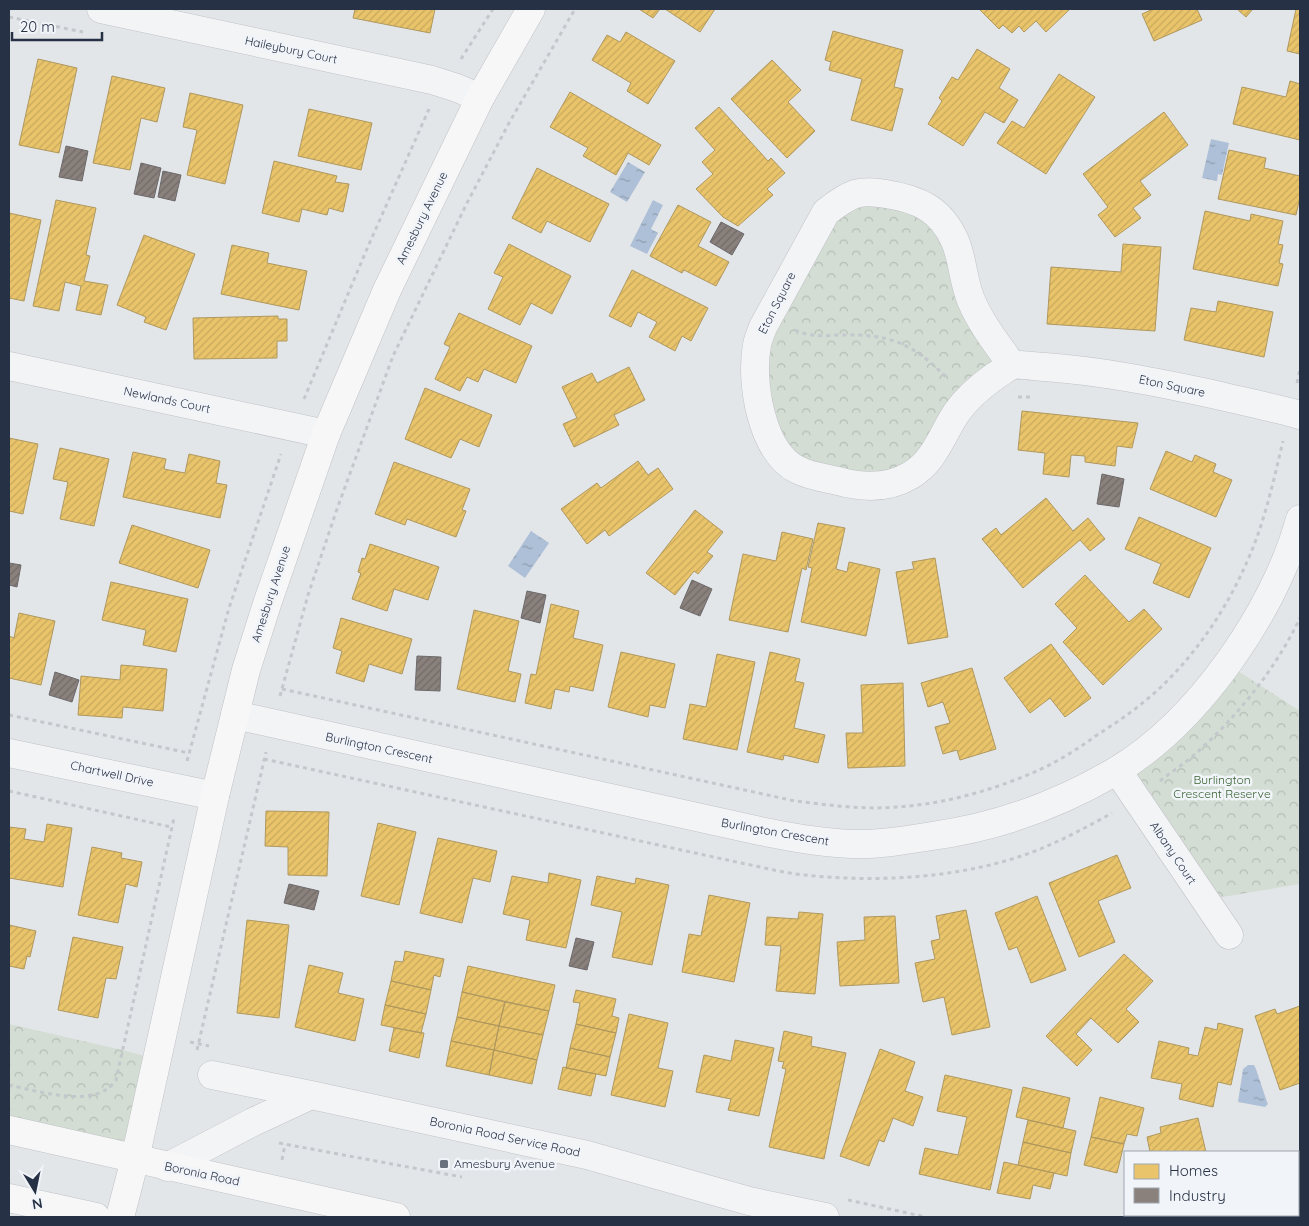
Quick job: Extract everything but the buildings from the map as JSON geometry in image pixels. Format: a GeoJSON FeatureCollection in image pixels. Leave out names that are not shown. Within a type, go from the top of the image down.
{"type":"FeatureCollection","features":[{"type":"Feature","properties":{"kind":"street","name":"Haileybury Court"},"geometry":{"type":"LineString","coordinates":[[101,9],[432,80],[480,98]]}},
{"type":"Feature","properties":{"kind":"street","name":"Amesbury Avenue"},"geometry":{"type":"LineString","coordinates":[[120,1217],[135,1159],[215,796],[246,670],[267,604],[326,434],[387,290],[480,98],[531,9]]}},
{"type":"Feature","properties":{"kind":"street","name":"Eton Square"},"geometry":{"type":"LineString","coordinates":[[1012,365],[989,333],[971,300],[954,239],[934,211],[922,204],[895,195],[874,192],[856,194],[839,202],[826,212],[768,316],[757,343],[759,412],[766,432],[783,459],[798,470],[852,485],[876,487],[890,484],[911,475],[925,464],[938,448],[958,412],[969,398],[987,382],[1012,365],[1119,375],[1300,414]]}},
{"type":"Feature","properties":{"kind":"street","name":"Newlands Court"},"geometry":{"type":"LineString","coordinates":[[9,366],[326,434]]}},
{"type":"Feature","properties":{"kind":"street","name":"Burlington Crescent"},"geometry":{"type":"LineString","coordinates":[[235,715],[806,840],[855,844],[907,840],[960,832],[1009,819],[1058,801],[1117,770],[1153,744],[1187,712],[1222,672],[1250,631],[1276,583],[1300,519]]}},
{"type":"Feature","properties":{"kind":"street","name":"Chartwell Drive"},"geometry":{"type":"LineString","coordinates":[[9,753],[215,796]]}},
{"type":"Feature","properties":{"kind":"street","name":"Albany Court"},"geometry":{"type":"LineString","coordinates":[[1117,770],[1229,935]]}},
{"type":"Feature","properties":{"kind":"street","name":"Boronia Road Service Road"},"geometry":{"type":"LineString","coordinates":[[212,1076],[310,1095],[587,1155],[750,1201],[826,1217]]}},
{"type":"Feature","properties":{"kind":"street"},"geometry":{"type":"LineString","coordinates":[[167,1167],[253,1122],[310,1095]]}},
{"type":"Feature","properties":{"kind":"street","name":"Boronia Road"},"geometry":{"type":"LineString","coordinates":[[9,1130],[396,1217]]}},
{"type":"Feature","properties":{"kind":"street"},"geometry":{"type":"LineString","coordinates":[[9,1198],[96,1217]]}},
{"type":"Feature","properties":{"kind":"path"},"geometry":{"type":"LineString","coordinates":[[458,64],[493,9]]}},
{"type":"Feature","properties":{"kind":"path"},"geometry":{"type":"LineString","coordinates":[[280,696],[314,578],[393,356],[508,124],[576,9]]}},
{"type":"Feature","properties":{"kind":"path"},"geometry":{"type":"LineString","coordinates":[[304,400],[366,251],[431,106]]}},
{"type":"Feature","properties":{"kind":"path"},"geometry":{"type":"LineString","coordinates":[[768,316],[788,327],[809,335],[866,335],[894,340],[912,348],[949,381]]}},
{"type":"Feature","properties":{"kind":"path"},"geometry":{"type":"LineString","coordinates":[[1297,386],[1300,369]]}},
{"type":"Feature","properties":{"kind":"path"},"geometry":{"type":"LineString","coordinates":[[1011,400],[1018,397],[1036,398]]}},
{"type":"Feature","properties":{"kind":"path"},"geometry":{"type":"LineString","coordinates":[[282,689],[795,801],[848,807],[896,807],[947,800],[997,787],[1040,770],[1110,727],[1147,700],[1172,676],[1205,635],[1225,605],[1246,564],[1261,526],[1283,440]]}},
{"type":"Feature","properties":{"kind":"path"},"geometry":{"type":"LineString","coordinates":[[9,715],[189,753],[229,608],[282,453]]}},
{"type":"Feature","properties":{"kind":"path"},"geometry":{"type":"LineString","coordinates":[[1155,784],[1193,756],[1230,719],[1260,683],[1292,634],[1300,618]]}},
{"type":"Feature","properties":{"kind":"path"},"geometry":{"type":"LineString","coordinates":[[196,1053],[266,751]]}},
{"type":"Feature","properties":{"kind":"path"},"geometry":{"type":"LineString","coordinates":[[9,791],[171,827]]}},
{"type":"Feature","properties":{"kind":"path"},"geometry":{"type":"LineString","coordinates":[[9,1084],[36,1091],[87,1096],[99,1094],[110,1088],[116,1080],[174,818]]}},
{"type":"Feature","properties":{"kind":"path"},"geometry":{"type":"LineString","coordinates":[[272,1140],[462,1177]]}},
{"type":"Feature","properties":{"kind":"path"},"geometry":{"type":"LineString","coordinates":[[282,1160],[285,1144]]}},
{"type":"Feature","properties":{"kind":"green space"},"geometry":{"type":"Polygon","coordinates":[[[839,202],[922,204],[1012,365],[938,448],[864,487],[774,445],[756,356],[839,202]]]}},
{"type":"Feature","properties":{"kind":"green space","name":"Burlington Crescent Reserve"},"geometry":{"type":"Polygon","coordinates":[[[1227,664],[1300,711],[1300,884],[1205,900],[1117,770],[1227,664]]]}},
{"type":"Feature","properties":{"kind":"green space"},"geometry":{"type":"Polygon","coordinates":[[[9,1024],[157,1059],[135,1159],[9,1130],[9,1024]]]}},
{"type":"Feature","properties":{"kind":"water"},"geometry":{"type":"Polygon","coordinates":[[[1211,139],[1229,143],[1222,175],[1218,174],[1217,181],[1202,178],[1211,139]]]}},
{"type":"Feature","properties":{"kind":"water"},"geometry":{"type":"Polygon","coordinates":[[[628,162],[645,172],[627,202],[610,192],[628,162]]]}},
{"type":"Feature","properties":{"kind":"water"},"geometry":{"type":"Polygon","coordinates":[[[653,200],[663,205],[651,229],[658,233],[647,254],[630,246],[653,200]]]}},
{"type":"Feature","properties":{"kind":"water"},"geometry":{"type":"Polygon","coordinates":[[[531,531],[549,543],[525,578],[508,566],[531,531]]]}},
{"type":"Feature","properties":{"kind":"water"},"geometry":{"type":"Polygon","coordinates":[[[1248,1065],[1254,1065],[1256,1069],[1268,1104],[1265,1107],[1238,1102],[1243,1069],[1248,1065]]]}},
{"type":"Feature","properties":{"kind":"place","name":"Amesbury Avenue"},"geometry":{"type":"Point","coordinates":[444,1164]}}]}
